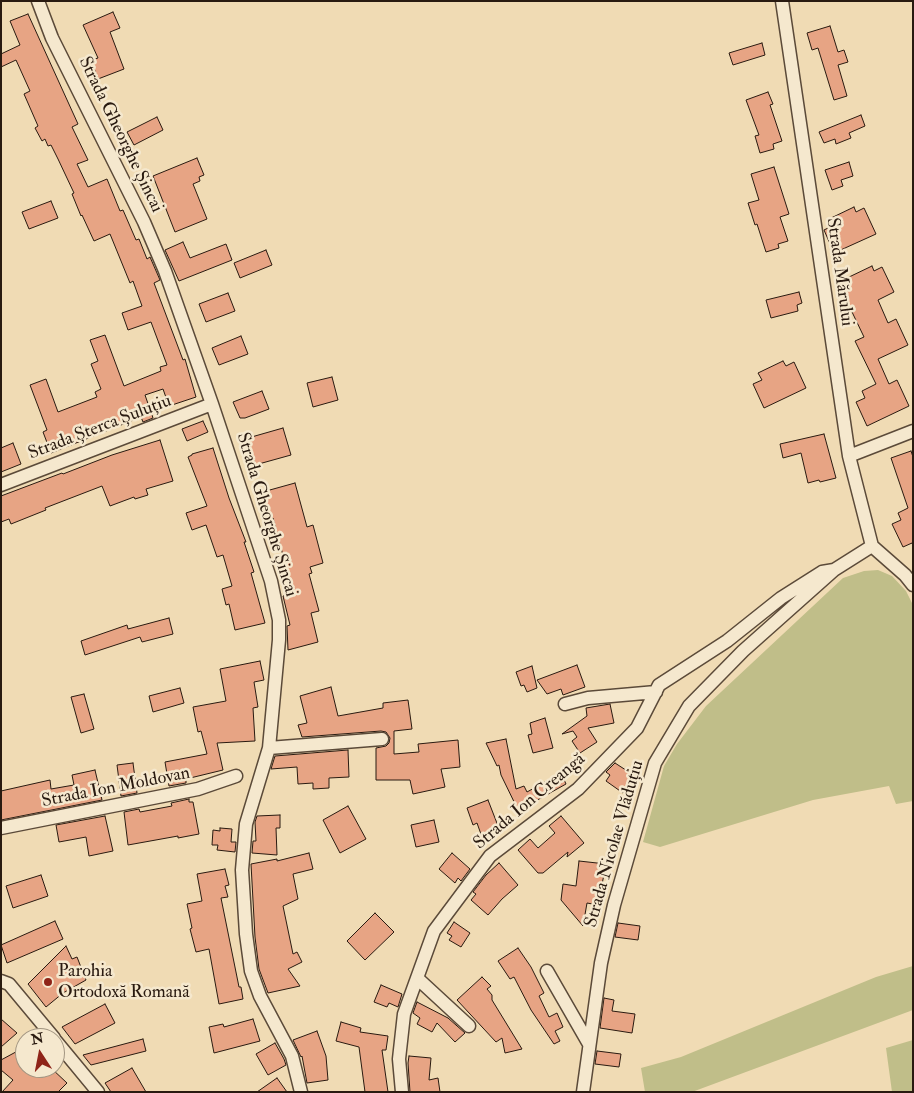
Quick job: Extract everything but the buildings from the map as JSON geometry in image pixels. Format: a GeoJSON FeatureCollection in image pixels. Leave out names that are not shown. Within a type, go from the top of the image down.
{"type":"FeatureCollection","features":[{"type":"Feature","properties":{"kind":"street","name":"Strada Gheorghe Șincai"},"geometry":{"type":"LineString","coordinates":[[38,1],[52,38],[147,230],[165,271],[271,581],[279,620],[279,640],[269,748],[246,824],[242,870],[246,934],[251,970],[260,996],[292,1056],[301,1092]]}},
{"type":"Feature","properties":{"kind":"street","name":"Strada Mărului"},"geometry":{"type":"LineString","coordinates":[[782,1],[849,456],[872,546]]}},
{"type":"Feature","properties":{"kind":"street","name":"Strada Șterca Șuluțiu"},"geometry":{"type":"LineString","coordinates":[[1,485],[212,404]]}},
{"type":"Feature","properties":{"kind":"street"},"geometry":{"type":"LineString","coordinates":[[849,456],[913,431]]}},
{"type":"Feature","properties":{"kind":"street"},"geometry":{"type":"LineString","coordinates":[[872,546],[905,575],[913,585]]}},
{"type":"Feature","properties":{"kind":"street","name":"Strada Nicolae Vlăduțiu"},"geometry":{"type":"LineString","coordinates":[[583,1092],[601,963],[614,905],[655,763],[689,706],[742,651],[834,570],[872,546]]}},
{"type":"Feature","properties":{"kind":"street","name":"Strada Ion Creangă"},"geometry":{"type":"LineString","coordinates":[[402,1092],[399,1059],[404,1014],[434,930],[490,856],[578,789],[637,728],[659,685],[727,641],[781,598],[822,572],[834,570]]}},
{"type":"Feature","properties":{"kind":"street"},"geometry":{"type":"LineString","coordinates":[[565,704],[588,698],[656,692]]}},
{"type":"Feature","properties":{"kind":"street"},"geometry":{"type":"LineString","coordinates":[[269,748],[382,739]]}},
{"type":"Feature","properties":{"kind":"street","name":"Strada Ion Moldovan"},"geometry":{"type":"LineString","coordinates":[[1,828],[198,790],[236,776]]}},
{"type":"Feature","properties":{"kind":"street"},"geometry":{"type":"LineString","coordinates":[[547,972],[589,1044]]}},
{"type":"Feature","properties":{"kind":"street"},"geometry":{"type":"LineString","coordinates":[[417,978],[469,1026]]}},
{"type":"Feature","properties":{"kind":"street"},"geometry":{"type":"LineString","coordinates":[[1,981],[9,984],[45,1028]]}},
{"type":"Feature","properties":{"kind":"street"},"geometry":{"type":"LineString","coordinates":[[65,1052],[98,1092]]}},
{"type":"Feature","properties":{"kind":"shaded area"},"geometry":{"type":"Polygon","coordinates":[[[878,570],[892,576],[906,591],[913,605],[913,801],[896,804],[889,786],[813,800],[660,847],[643,842],[664,766],[677,744],[706,706],[843,578],[864,571],[878,570]]]}},
{"type":"Feature","properties":{"kind":"shaded area"},"geometry":{"type":"Polygon","coordinates":[[[913,966],[913,1010],[692,1092],[645,1092],[641,1068],[681,1057],[876,977],[913,966]]]}},
{"type":"Feature","properties":{"kind":"shaded area"},"geometry":{"type":"Polygon","coordinates":[[[913,1040],[913,1092],[892,1092],[886,1048],[913,1040]]]}},
{"type":"Feature","properties":{"kind":"place","name":"Parohia Ortodoxă Romană"},"geometry":{"type":"Point","coordinates":[48,982]}}]}
